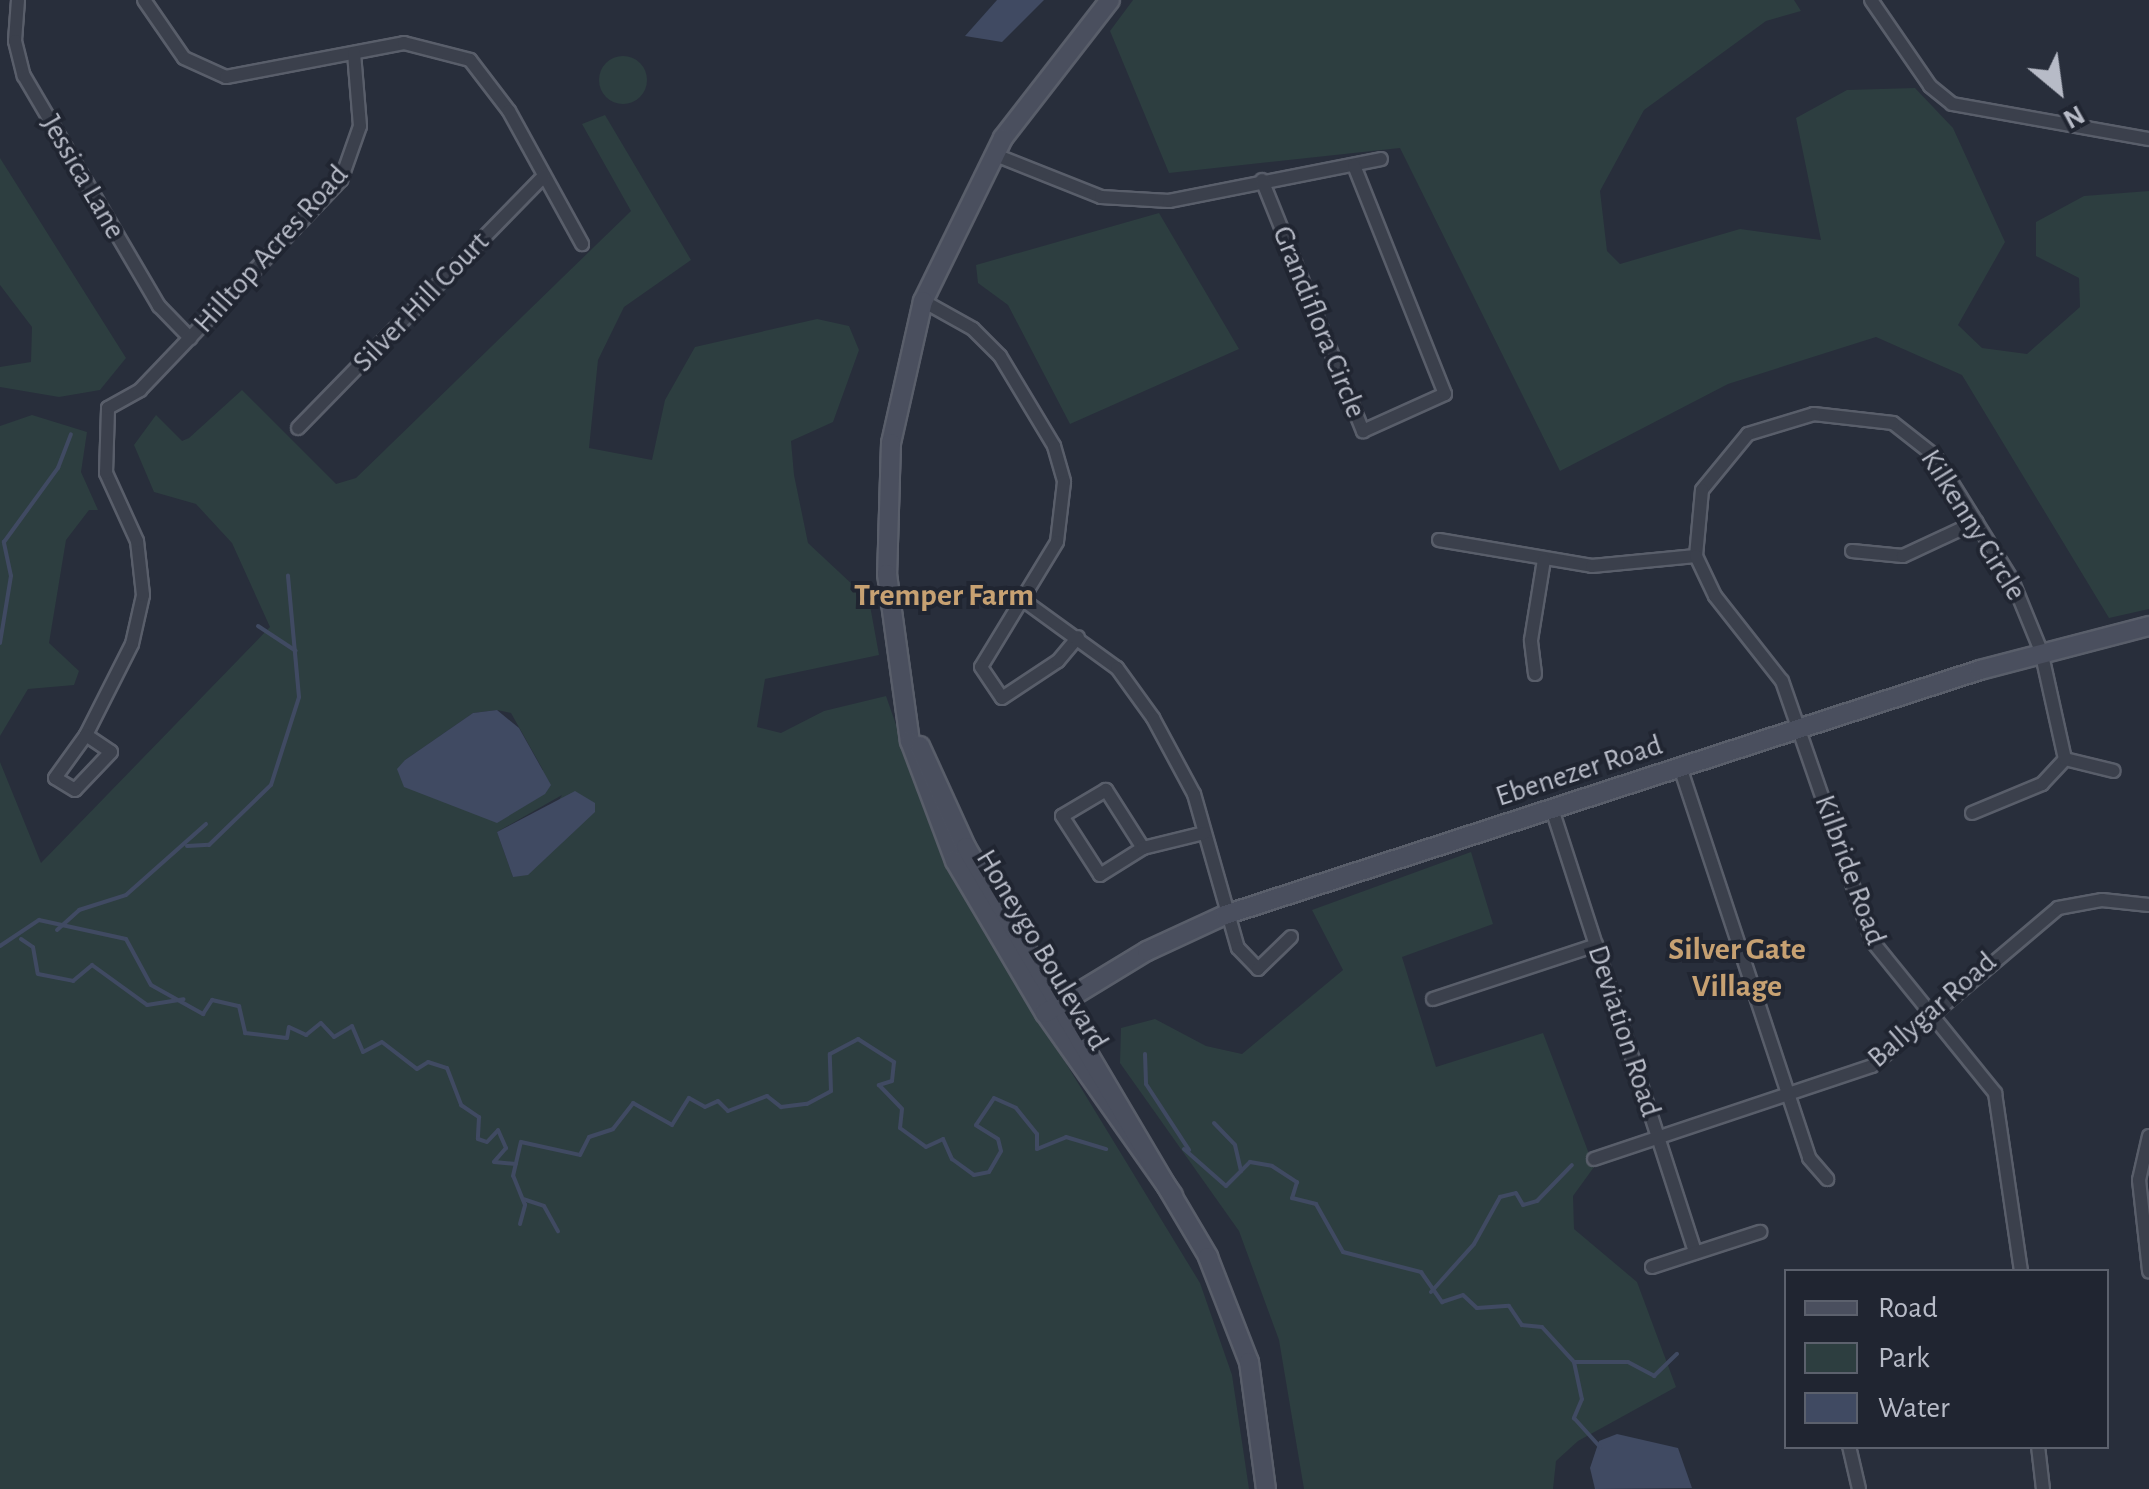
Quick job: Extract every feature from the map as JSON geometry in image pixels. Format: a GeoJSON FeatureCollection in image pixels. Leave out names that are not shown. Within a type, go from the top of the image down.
{"type":"FeatureCollection","features":[{"type":"Feature","properties":{"kind":"main road","name":"Honeygo Boulevard"},"geometry":{"type":"LineString","coordinates":[[1110,0],[993,154],[923,302],[898,402],[885,522],[907,713],[919,777],[955,862],[1045,1013],[1173,1195]]}},
{"type":"Feature","properties":{"kind":"main road","name":"Ebenezer Road"},"geometry":{"type":"LineString","coordinates":[[1045,1013],[1146,950],[1225,915],[1800,727],[2040,652],[2149,626]]}},
{"type":"Feature","properties":{"kind":"main road","name":"Honeygo Boulevard"},"geometry":{"type":"LineString","coordinates":[[907,713],[966,847],[1173,1195],[1243,1345],[1266,1489]]}},
{"type":"Feature","properties":{"kind":"street","name":"Jessica Lane"},"geometry":{"type":"LineString","coordinates":[[18,0],[15,41],[24,76],[159,306],[190,338]]}},
{"type":"Feature","properties":{"kind":"street"},"geometry":{"type":"LineString","coordinates":[[144,0],[174,48],[215,74],[254,76],[423,42],[470,60],[582,244]]}},
{"type":"Feature","properties":{"kind":"street"},"geometry":{"type":"LineString","coordinates":[[1871,0],[1930,86],[1952,104],[2149,139]]}},
{"type":"Feature","properties":{"kind":"street","name":"Hilltop Acres Road"},"geometry":{"type":"LineString","coordinates":[[86,734],[132,644],[143,595],[136,542],[106,473],[108,408],[133,397],[347,170],[361,109],[354,53]]}},
{"type":"Feature","properties":{"kind":"street"},"geometry":{"type":"LineString","coordinates":[[993,154],[1101,197],[1139,201],[1381,160]]}},
{"type":"Feature","properties":{"kind":"street","name":"Grandiflora Circle"},"geometry":{"type":"LineString","coordinates":[[1262,180],[1363,431],[1444,394],[1354,165]]}},
{"type":"Feature","properties":{"kind":"street","name":"Silver Hill Court"},"geometry":{"type":"LineString","coordinates":[[298,428],[544,176]]}},
{"type":"Feature","properties":{"kind":"street"},"geometry":{"type":"LineString","coordinates":[[923,302],[987,340],[1054,446],[1064,482],[1062,524],[1023,600],[981,667],[1002,698],[1058,661],[1078,637]]}},
{"type":"Feature","properties":{"kind":"street","name":"Kilkenny Circle"},"geometry":{"type":"LineString","coordinates":[[1800,727],[1782,682],[1715,596],[1696,556],[1698,504],[1724,455],[1759,428],[1814,414],[1870,416],[1913,435],[1976,522],[2021,597],[2040,652],[2065,759]]}},
{"type":"Feature","properties":{"kind":"street"},"geometry":{"type":"LineString","coordinates":[[1852,551],[1903,556],[1976,522]]}},
{"type":"Feature","properties":{"kind":"street"},"geometry":{"type":"LineString","coordinates":[[1439,540],[1544,560],[1626,565],[1696,556]]}},
{"type":"Feature","properties":{"kind":"street"},"geometry":{"type":"LineString","coordinates":[[1534,674],[1530,640],[1544,560]]}},
{"type":"Feature","properties":{"kind":"street"},"geometry":{"type":"LineString","coordinates":[[1023,600],[1078,637],[1140,696],[1188,780],[1225,915],[1258,969],[1291,937]]}},
{"type":"Feature","properties":{"kind":"street","name":"Kilbride Road"},"geometry":{"type":"LineString","coordinates":[[1800,727],[1864,926],[1972,1056],[2001,1110],[2021,1269]]}},
{"type":"Feature","properties":{"kind":"street"},"geometry":{"type":"LineString","coordinates":[[86,734],[110,752],[87,786],[70,789],[55,778],[86,734]]}},
{"type":"Feature","properties":{"kind":"street"},"geometry":{"type":"LineString","coordinates":[[1972,813],[2042,784],[2065,759],[2114,770]]}},
{"type":"Feature","properties":{"kind":"street"},"geometry":{"type":"LineString","coordinates":[[1680,767],[1809,1158],[1827,1179]]}},
{"type":"Feature","properties":{"kind":"street"},"geometry":{"type":"LineString","coordinates":[[1143,848],[1106,790],[1062,816],[1100,875],[1143,848],[1204,833]]}},
{"type":"Feature","properties":{"kind":"street","name":"Deviation Road"},"geometry":{"type":"LineString","coordinates":[[1552,809],[1695,1252]]}},
{"type":"Feature","properties":{"kind":"street","name":"Ballygar Road"},"geometry":{"type":"LineString","coordinates":[[1594,1159],[1872,1066],[2058,908],[2102,900],[2149,905]]}},
{"type":"Feature","properties":{"kind":"street"},"geometry":{"type":"LineString","coordinates":[[1433,998],[1596,945]]}},
{"type":"Feature","properties":{"kind":"street"},"geometry":{"type":"LineString","coordinates":[[2149,1136],[2139,1180],[2149,1271]]}},
{"type":"Feature","properties":{"kind":"street"},"geometry":{"type":"LineString","coordinates":[[1652,1267],[1760,1232]]}},
{"type":"Feature","properties":{"kind":"street"},"geometry":{"type":"LineString","coordinates":[[1850,1449],[1859,1489]]}},
{"type":"Feature","properties":{"kind":"street"},"geometry":{"type":"LineString","coordinates":[[2038,1449],[2043,1489]]}},
{"type":"Feature","properties":{"kind":"green space"},"geometry":{"type":"Polygon","coordinates":[[[1133,0],[1794,0],[1801,11],[1766,21],[1644,110],[1600,191],[1607,251],[1620,264],[1740,229],[1821,240],[1796,118],[1847,90],[1915,88],[1953,128],[2005,242],[1958,325],[1982,348],[2027,354],[2080,307],[2079,278],[2036,256],[2036,222],[2084,196],[2149,191],[2149,609],[2109,618],[1962,375],[1876,337],[1728,384],[1560,471],[1400,148],[1169,173],[1110,31],[1133,0]]]}},
{"type":"Feature","properties":{"kind":"green space"},"geometry":{"type":"Polygon","coordinates":[[[623,56],[640,63],[647,80],[640,97],[623,104],[606,97],[599,80],[606,63],[623,56]]]}},
{"type":"Feature","properties":{"kind":"green space"},"geometry":{"type":"Polygon","coordinates":[[[605,115],[691,260],[624,307],[598,360],[589,448],[652,460],[665,400],[695,347],[817,319],[849,326],[859,350],[833,422],[791,441],[794,475],[808,543],[869,600],[879,655],[765,679],[757,727],[781,733],[824,711],[886,696],[945,865],[1200,1283],[1232,1375],[1249,1489],[0,1489],[0,762],[41,863],[270,627],[232,543],[196,504],[154,492],[134,445],[156,415],[182,441],[189,438],[242,390],[336,484],[356,478],[631,211],[582,124],[605,115]],[[473,713],[405,760],[543,770],[511,713],[473,713]],[[562,795],[497,832],[513,877],[562,795]]]}},
{"type":"Feature","properties":{"kind":"green space"},"geometry":{"type":"Polygon","coordinates":[[[0,158],[126,358],[100,390],[59,397],[0,387],[0,367],[31,362],[32,327],[0,285],[0,158]]]}},
{"type":"Feature","properties":{"kind":"green space"},"geometry":{"type":"Polygon","coordinates":[[[1159,213],[1239,349],[1070,424],[1008,305],[978,283],[976,265],[1159,213]]]}},
{"type":"Feature","properties":{"kind":"green space"},"geometry":{"type":"Polygon","coordinates":[[[32,415],[87,432],[81,472],[98,510],[89,510],[66,540],[49,643],[79,671],[74,685],[28,689],[0,736],[0,426],[32,415]]]}},
{"type":"Feature","properties":{"kind":"green space"},"geometry":{"type":"Polygon","coordinates":[[[1471,852],[1493,924],[1402,957],[1436,1067],[1543,1033],[1594,1167],[1573,1196],[1574,1229],[1637,1282],[1676,1387],[1578,1441],[1556,1461],[1553,1489],[1304,1489],[1279,1340],[1239,1231],[1120,1063],[1121,1028],[1155,1019],[1206,1046],[1242,1054],[1343,970],[1312,910],[1471,852]]]}},
{"type":"Feature","properties":{"kind":"water"},"geometry":{"type":"Polygon","coordinates":[[[997,0],[1044,0],[1002,42],[965,36],[997,0]]]}},
{"type":"Feature","properties":{"kind":"water"},"geometry":{"type":"Polygon","coordinates":[[[497,710],[519,728],[551,785],[545,794],[497,823],[404,787],[397,769],[405,760],[473,713],[497,710]]]}},
{"type":"Feature","properties":{"kind":"water"},"geometry":{"type":"Polygon","coordinates":[[[575,791],[595,803],[595,812],[528,875],[513,877],[497,832],[575,791]]]}},
{"type":"Feature","properties":{"kind":"water"},"geometry":{"type":"Polygon","coordinates":[[[1617,1434],[1678,1448],[1692,1488],[1595,1489],[1590,1468],[1599,1441],[1617,1434]]]}},
{"type":"Feature","properties":{"kind":"waterway"},"geometry":{"type":"LineString","coordinates":[[0,643],[11,576],[4,542],[58,468],[71,434]]}},
{"type":"Feature","properties":{"kind":"waterway"},"geometry":{"type":"LineString","coordinates":[[187,846],[209,845],[271,785],[299,697],[288,575]]}},
{"type":"Feature","properties":{"kind":"waterway"},"geometry":{"type":"LineString","coordinates":[[258,626],[296,651]]}},
{"type":"Feature","properties":{"kind":"waterway"},"geometry":{"type":"LineString","coordinates":[[57,930],[79,910],[126,895],[206,824]]}},
{"type":"Feature","properties":{"kind":"waterway"},"geometry":{"type":"LineString","coordinates":[[0,946],[39,920],[126,939],[151,985],[203,1014],[212,1000],[239,1006],[245,1033],[287,1038],[289,1027],[306,1035],[321,1023],[334,1037],[352,1026],[363,1052],[382,1042],[417,1069],[428,1062],[447,1068],[461,1105],[479,1117],[478,1139],[487,1142],[498,1130],[506,1148],[494,1162],[516,1164]]}},
{"type":"Feature","properties":{"kind":"waterway"},"geometry":{"type":"LineString","coordinates":[[21,939],[33,947],[38,974],[73,981],[92,965],[147,1005],[184,999]]}},
{"type":"Feature","properties":{"kind":"waterway"},"geometry":{"type":"LineString","coordinates":[[520,1224],[525,1205],[513,1176],[521,1142],[580,1155],[589,1137],[613,1129],[633,1103],[672,1125],[689,1098],[705,1107],[718,1101],[728,1111],[767,1096],[781,1107],[807,1104],[831,1091],[830,1054],[858,1039],[894,1062],[892,1081],[879,1085],[902,1109],[900,1128],[926,1147],[943,1139],[952,1159],[974,1175],[989,1172],[1001,1151],[998,1139],[976,1125],[994,1098],[1016,1108],[1037,1134],[1037,1149],[1066,1137],[1106,1149]]}},
{"type":"Feature","properties":{"kind":"waterway"},"geometry":{"type":"LineString","coordinates":[[1145,1054],[1146,1084],[1189,1150]]}},
{"type":"Feature","properties":{"kind":"waterway"},"geometry":{"type":"LineString","coordinates":[[1214,1123],[1235,1145],[1241,1171]]}},
{"type":"Feature","properties":{"kind":"waterway"},"geometry":{"type":"LineString","coordinates":[[1184,1149],[1226,1186],[1250,1162],[1272,1166],[1297,1182],[1292,1198],[1316,1204],[1343,1252],[1421,1272],[1442,1302],[1463,1295],[1477,1308],[1509,1306],[1522,1325],[1542,1327],[1574,1362],[1582,1399],[1574,1418],[1600,1447]]}},
{"type":"Feature","properties":{"kind":"waterway"},"geometry":{"type":"LineString","coordinates":[[1431,1292],[1474,1244],[1500,1197],[1516,1193],[1523,1205],[1537,1201],[1572,1165]]}},
{"type":"Feature","properties":{"kind":"waterway"},"geometry":{"type":"LineString","coordinates":[[523,1199],[544,1206],[558,1231]]}},
{"type":"Feature","properties":{"kind":"waterway"},"geometry":{"type":"LineString","coordinates":[[1574,1362],[1628,1362],[1654,1376],[1677,1354]]}},
{"type":"Feature","properties":{"kind":"district","name":"Tremper Farm"},"geometry":{"type":"Point","coordinates":[944,595]}},
{"type":"Feature","properties":{"kind":"district","name":"Silver Gate Village"},"geometry":{"type":"Point","coordinates":[1737,968]}}]}
